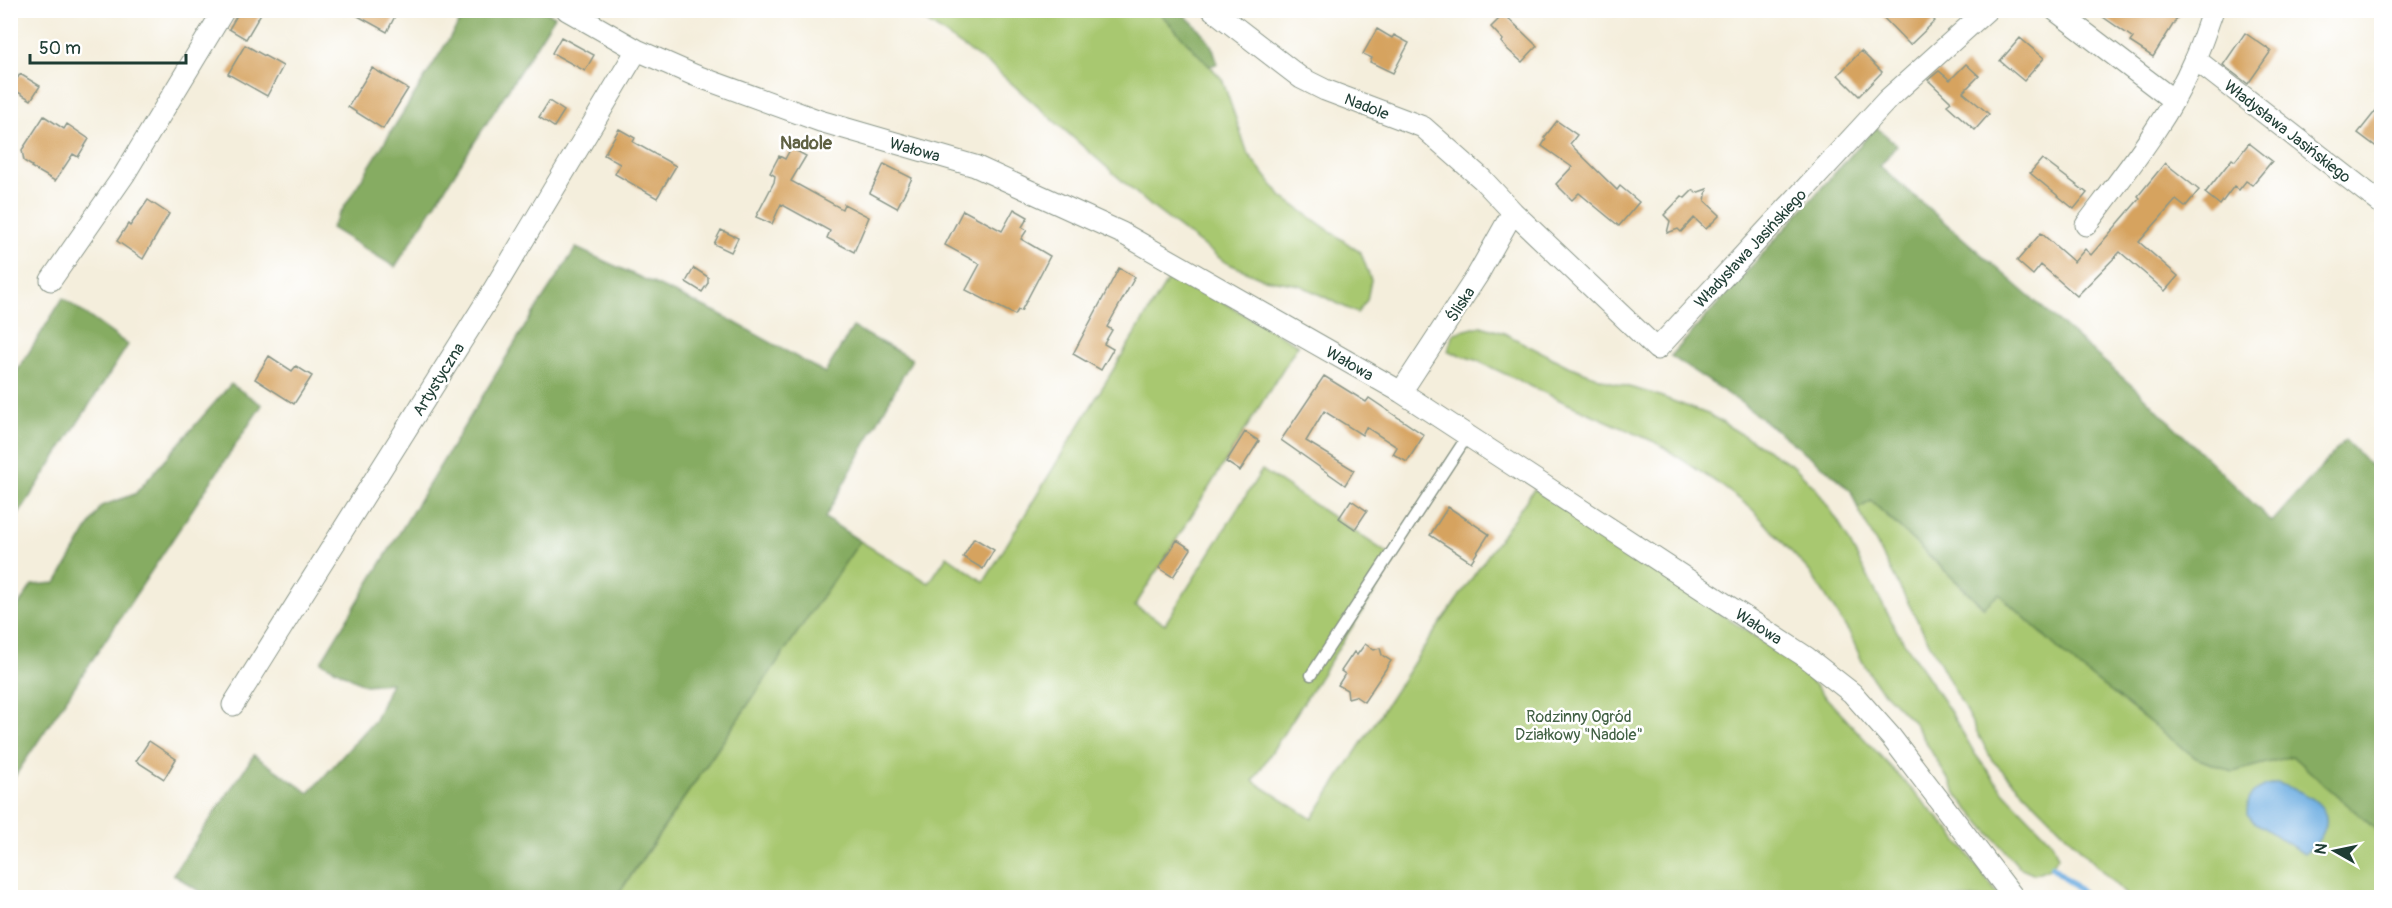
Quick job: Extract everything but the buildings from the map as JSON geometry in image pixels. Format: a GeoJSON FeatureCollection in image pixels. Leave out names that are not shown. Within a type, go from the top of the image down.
{"type":"FeatureCollection","features":[{"type":"Feature","properties":{"kind":"street"},"geometry":{"type":"LineString","coordinates":[[51,280],[124,175],[224,10]]}},
{"type":"Feature","properties":{"kind":"street","name":"Wałowa"},"geometry":{"type":"LineString","coordinates":[[567,10],[638,50],[769,104],[975,166],[1007,180],[1122,233],[1401,392],[1806,657],[1852,693],[1891,736],[2014,897]]}},
{"type":"Feature","properties":{"kind":"street","name":"Nadole"},"geometry":{"type":"LineString","coordinates":[[1213,10],[1301,78],[1325,90],[1423,127],[1482,179],[1513,212]]}},
{"type":"Feature","properties":{"kind":"street","name":"Władysława Jasińskiego"},"geometry":{"type":"LineString","coordinates":[[1513,212],[1657,349],[1888,99],[1988,10]]}},
{"type":"Feature","properties":{"kind":"street"},"geometry":{"type":"LineString","coordinates":[[2055,10],[2173,100]]}},
{"type":"Feature","properties":{"kind":"street"},"geometry":{"type":"LineString","coordinates":[[2086,225],[2141,152],[2173,100],[2195,59],[2213,10]]}},
{"type":"Feature","properties":{"kind":"street","name":"Artystyczna"},"geometry":{"type":"LineString","coordinates":[[233,705],[488,299],[638,50]]}},
{"type":"Feature","properties":{"kind":"street","name":"Władysława Jasińskiego"},"geometry":{"type":"LineString","coordinates":[[2195,59],[2382,204]]}},
{"type":"Feature","properties":{"kind":"street","name":"Śliska"},"geometry":{"type":"LineString","coordinates":[[1401,392],[1477,276],[1513,212]]}},
{"type":"Feature","properties":{"kind":"lane"},"geometry":{"type":"LineString","coordinates":[[1311,675],[1468,435]]}},
{"type":"Feature","properties":{"kind":"green space"},"geometry":{"type":"Polygon","coordinates":[[[467,10],[544,11],[555,16],[395,267],[331,228],[467,10]]]}},
{"type":"Feature","properties":{"kind":"green space"},"geometry":{"type":"Polygon","coordinates":[[[911,11],[1158,11],[1222,79],[1248,154],[1282,197],[1361,253],[1371,280],[1367,300],[1357,313],[1300,285],[1264,279],[1225,262],[1152,207],[994,68],[911,11]]]}},
{"type":"Feature","properties":{"kind":"green space"},"geometry":{"type":"Polygon","coordinates":[[[1158,11],[1180,11],[1209,41],[1217,64],[1209,66],[1158,11]]]}},
{"type":"Feature","properties":{"kind":"green space"},"geometry":{"type":"Polygon","coordinates":[[[1876,127],[1897,145],[1880,166],[2138,391],[2272,522],[2345,440],[2381,476],[2381,834],[2292,756],[2233,772],[2196,758],[2076,665],[1999,594],[1984,607],[1871,501],[1858,509],[1851,491],[1829,471],[1740,402],[1671,356],[1876,127]]]}},
{"type":"Feature","properties":{"kind":"green space"},"geometry":{"type":"Polygon","coordinates":[[[576,248],[718,313],[825,373],[853,327],[912,359],[825,518],[860,541],[616,897],[208,897],[173,874],[254,755],[309,793],[375,720],[391,683],[365,685],[321,662],[527,323],[576,248]]]}},
{"type":"Feature","properties":{"kind":"green space","name":"Rodzinny Ogród Działkowy \"Nadole\""},"geometry":{"type":"Polygon","coordinates":[[[1172,273],[1298,345],[1135,606],[1165,624],[1262,470],[1396,559],[1253,781],[1312,819],[1424,647],[1534,489],[1793,662],[1952,833],[2001,898],[616,898],[860,541],[929,583],[947,556],[984,582],[1172,273]]]}},
{"type":"Feature","properties":{"kind":"green space"},"geometry":{"type":"Polygon","coordinates":[[[63,298],[128,345],[11,526],[11,381],[63,298]]]}},
{"type":"Feature","properties":{"kind":"green space"},"geometry":{"type":"Polygon","coordinates":[[[1481,326],[1504,333],[1566,365],[1607,381],[1654,394],[1710,415],[1794,466],[1817,490],[1838,521],[1898,633],[1950,711],[1975,754],[2002,790],[2051,841],[2058,857],[2052,867],[2035,874],[2019,867],[1959,798],[1915,724],[1876,684],[1862,661],[1850,634],[1810,572],[1752,509],[1657,443],[1478,361],[1448,351],[1454,333],[1481,326]]]}},
{"type":"Feature","properties":{"kind":"green space"},"geometry":{"type":"Polygon","coordinates":[[[231,384],[262,405],[11,782],[11,617],[32,585],[56,583],[101,506],[135,494],[231,384]]]}},
{"type":"Feature","properties":{"kind":"green space"},"geometry":{"type":"Polygon","coordinates":[[[1871,501],[1983,607],[1998,593],[2076,665],[2196,758],[2233,772],[2292,756],[2381,834],[2381,897],[2128,897],[1992,760],[1858,509],[1871,501]]]}},
{"type":"Feature","properties":{"kind":"water"},"geometry":{"type":"Polygon","coordinates":[[[2277,783],[2305,794],[2321,806],[2325,814],[2326,823],[2323,833],[2315,845],[2304,854],[2247,815],[2247,807],[2254,792],[2277,783]]]}},
{"type":"Feature","properties":{"kind":"waterway"},"geometry":{"type":"LineString","coordinates":[[2052,867],[2089,898]]}},
{"type":"Feature","properties":{"kind":"district","name":"Nadole"},"geometry":{"type":"Point","coordinates":[806,143]}}]}
